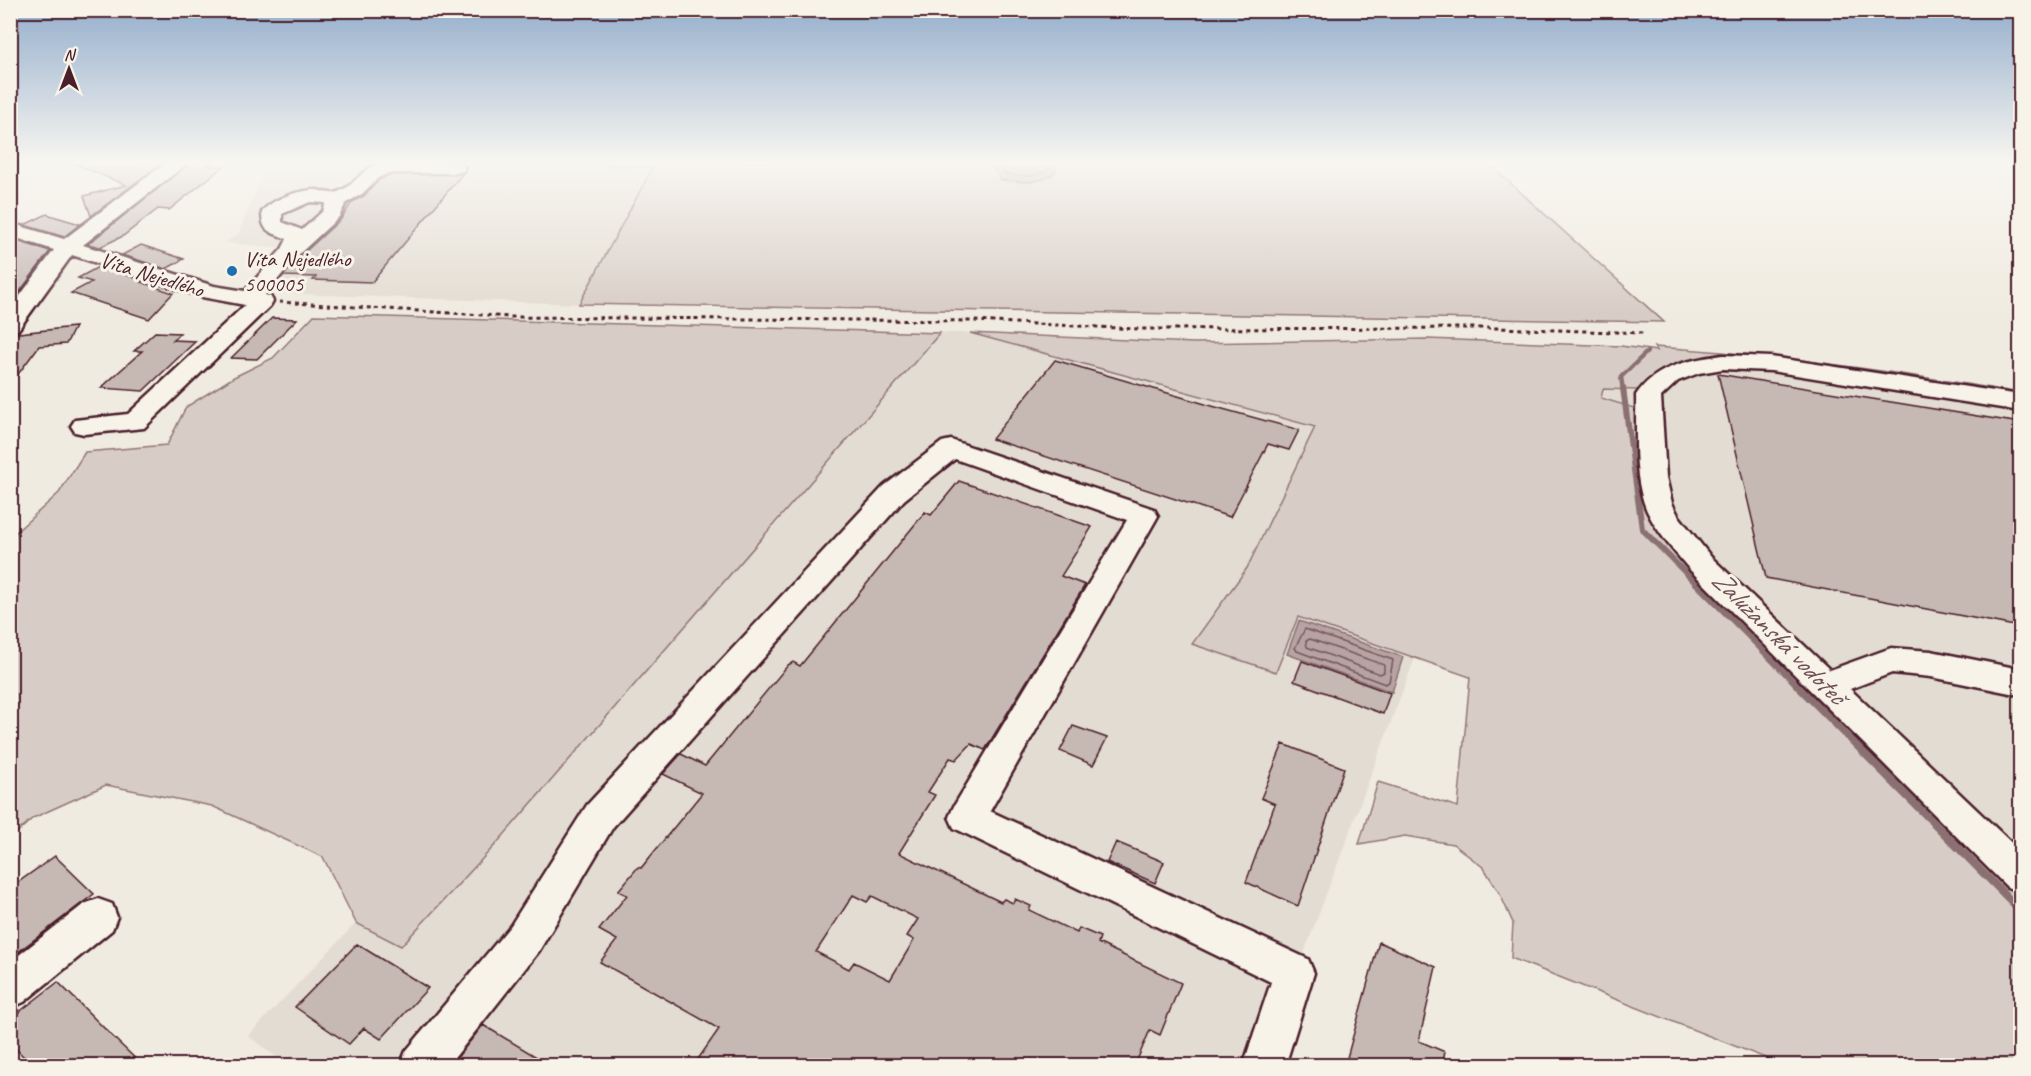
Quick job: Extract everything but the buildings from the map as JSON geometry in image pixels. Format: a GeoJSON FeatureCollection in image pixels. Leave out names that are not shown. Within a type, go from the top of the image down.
{"type":"FeatureCollection","features":[{"type":"Feature","properties":{"kind":"street"},"geometry":{"type":"LineString","coordinates":[[10,325],[67,247],[113,212]]}},
{"type":"Feature","properties":{"kind":"street"},"geometry":{"type":"LineString","coordinates":[[84,426],[135,422],[256,300],[299,236],[272,225],[272,212]]}},
{"type":"Feature","properties":{"kind":"street"},"geometry":{"type":"LineString","coordinates":[[291,251],[332,212]]}},
{"type":"Feature","properties":{"kind":"street","name":"Víta Nejedlého"},"geometry":{"type":"LineString","coordinates":[[10,229],[210,292],[256,300]]}},
{"type":"Feature","properties":{"kind":"street"},"geometry":{"type":"LineString","coordinates":[[2020,403],[1771,364],[1723,362],[1694,367],[1669,376],[1648,395],[1651,461],[1658,503],[1671,528],[1701,564],[2020,875]]}},
{"type":"Feature","properties":{"kind":"street"},"geometry":{"type":"LineString","coordinates":[[422,1065],[525,938],[600,816],[894,493],[951,448],[1144,516],[968,817],[1294,973],[1263,1065]]}},
{"type":"Feature","properties":{"kind":"street"},"geometry":{"type":"LineString","coordinates":[[1826,686],[1891,660],[1931,664],[2020,682]]}},
{"type":"Feature","properties":{"kind":"street"},"geometry":{"type":"LineString","coordinates":[[10,988],[98,918]]}},
{"type":"Feature","properties":{"kind":"path"},"geometry":{"type":"LineString","coordinates":[[256,300],[512,317],[974,321],[1138,329],[1496,328],[1646,333]]}},
{"type":"Feature","properties":{"kind":"shaded area"},"geometry":{"type":"Polygon","coordinates":[[[247,212],[629,212],[579,304],[268,293],[267,289],[302,249],[225,243],[239,233],[247,212]]]}},
{"type":"Feature","properties":{"kind":"shaded area"},"geometry":{"type":"Polygon","coordinates":[[[629,212],[1543,212],[1664,322],[579,304],[629,212]]]}},
{"type":"Feature","properties":{"kind":"shaded area"},"geometry":{"type":"Polygon","coordinates":[[[314,315],[940,333],[496,844],[401,946],[356,923],[323,857],[212,806],[106,785],[33,818],[11,838],[11,541],[16,532],[59,493],[85,452],[167,445],[186,407],[234,377],[273,358],[314,315]]]}},
{"type":"Feature","properties":{"kind":"shaded area"},"geometry":{"type":"Polygon","coordinates":[[[940,333],[970,333],[1315,427],[1247,568],[1192,644],[1298,617],[1415,658],[1262,1065],[289,1066],[248,1036],[356,923],[401,945],[496,844],[940,333]]]}},
{"type":"Feature","properties":{"kind":"shaded area"},"geometry":{"type":"Polygon","coordinates":[[[970,333],[1194,343],[1427,339],[1621,346],[1657,351],[1654,347],[1746,354],[1838,365],[2020,393],[2020,398],[1734,356],[1710,356],[1661,370],[1639,390],[1603,389],[1601,398],[1634,408],[1646,510],[1661,534],[2020,892],[2020,1065],[1783,1065],[1511,958],[1513,923],[1500,894],[1484,868],[1453,844],[1405,836],[1359,844],[1378,782],[1458,807],[1470,677],[1298,617],[1276,672],[1192,644],[1247,568],[1315,427],[970,333]]]}},
{"type":"Feature","properties":{"kind":"shaded area"},"geometry":{"type":"Polygon","coordinates":[[[1710,356],[1759,358],[2020,398],[2020,892],[1660,534],[1646,510],[1634,408],[1601,398],[1603,389],[1639,390],[1661,370],[1710,356]]]}},
{"type":"Feature","properties":{"kind":"water"},"geometry":{"type":"Polygon","coordinates":[[[1299,621],[1403,657],[1392,692],[1287,654],[1299,621]]]}},
{"type":"Feature","properties":{"kind":"waterway","name":"Zalužanská vodoteč"},"geometry":{"type":"LineString","coordinates":[[1623,390],[1621,377],[1647,352]]}},
{"type":"Feature","properties":{"kind":"waterway","name":"Zalužanská vodoteč"},"geometry":{"type":"LineString","coordinates":[[1623,388],[1642,529],[1799,687]]}},
{"type":"Feature","properties":{"kind":"waterway","name":"Zalužanská vodoteč"},"geometry":{"type":"LineString","coordinates":[[1797,685],[2020,910]]}},
{"type":"Feature","properties":{"kind":"place","name":"Víta Nejedlého 500005"},"geometry":{"type":"Point","coordinates":[232,271]}}]}
